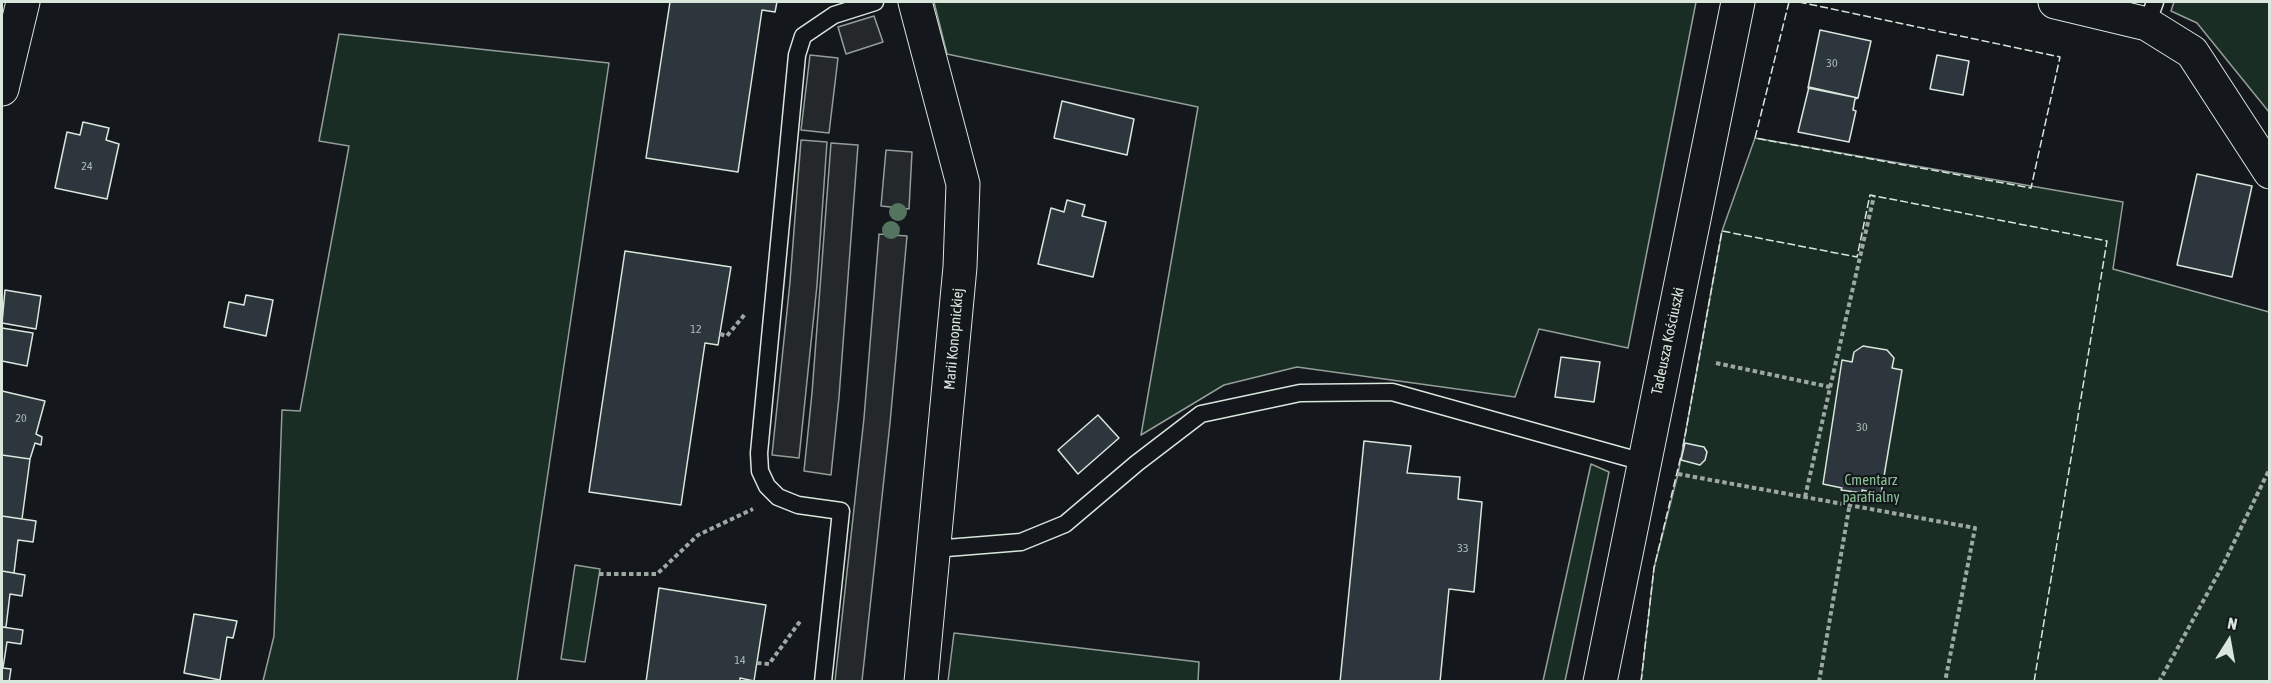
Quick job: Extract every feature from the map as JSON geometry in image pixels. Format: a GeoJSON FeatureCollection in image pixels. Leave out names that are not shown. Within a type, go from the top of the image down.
{"type":"FeatureCollection","features":[{"type":"Feature","properties":{"kind":"street"},"geometry":{"type":"LineString","coordinates":[[2,89],[23,2]]}},
{"type":"Feature","properties":{"kind":"street","name":"Marii Konopnickiej"},"geometry":{"type":"LineString","coordinates":[[915,2],[963,184],[960,267],[921,681]]}},
{"type":"Feature","properties":{"kind":"street","name":"Tadeusza Kościuszki"},"geometry":{"type":"LineString","coordinates":[[1600,681],[1738,2]]}},
{"type":"Feature","properties":{"kind":"street"},"geometry":{"type":"LineString","coordinates":[[2055,2],[2151,13],[2192,52],[2270,172]]}},
{"type":"Feature","properties":{"kind":"lane"},"geometry":{"type":"LineString","coordinates":[[823,681],[841,511],[798,505],[778,497],[767,486],[760,471],[759,453],[797,55],[803,36],[834,15],[875,2]]}},
{"type":"Feature","properties":{"kind":"lane"},"geometry":{"type":"LineString","coordinates":[[934,549],[1021,542],[1065,524],[1137,463],[1202,414],[1300,393],[1392,392],[1643,462]]}},
{"type":"Feature","properties":{"kind":"path"},"geometry":{"type":"LineString","coordinates":[[1805,497],[1874,196]]}},
{"type":"Feature","properties":{"kind":"path"},"geometry":{"type":"LineString","coordinates":[[1716,363],[1830,387]]}},
{"type":"Feature","properties":{"kind":"path"},"geometry":{"type":"LineString","coordinates":[[1643,462],[1678,474],[1975,528],[1945,681]]}},
{"type":"Feature","properties":{"kind":"path"},"geometry":{"type":"LineString","coordinates":[[2159,681],[2224,563],[2270,468]]}},
{"type":"Feature","properties":{"kind":"path"},"geometry":{"type":"LineString","coordinates":[[1819,681],[1852,491]]}},
{"type":"Feature","properties":{"kind":"path"},"geometry":{"type":"LineString","coordinates":[[599,574],[657,574],[698,535],[778,497]]}},
{"type":"Feature","properties":{"kind":"path"},"geometry":{"type":"LineString","coordinates":[[757,663],[770,664],[779,650]]}},
{"type":"Feature","properties":{"kind":"green space"},"geometry":{"type":"Polygon","coordinates":[[[934,2],[1696,2],[1628,348],[1539,329],[1515,397],[1297,367],[1224,385],[1141,435],[1198,107],[947,54],[934,2]]]}},
{"type":"Feature","properties":{"kind":"green space"},"geometry":{"type":"Polygon","coordinates":[[[2174,2],[2269,2],[2269,112],[2197,23],[2171,11],[2174,2]]]}},
{"type":"Feature","properties":{"kind":"green space"},"geometry":{"type":"Polygon","coordinates":[[[339,34],[609,63],[517,681],[263,681],[274,636],[282,410],[300,411],[349,146],[319,141],[339,34]]]}},
{"type":"Feature","properties":{"kind":"green space","name":"Cmentarz parafialny"},"geometry":{"type":"Polygon","coordinates":[[[1755,138],[2123,202],[2113,269],[2269,312],[2269,681],[1641,682],[1654,568],[1678,474],[1722,231],[1755,138]]]}},
{"type":"Feature","properties":{"kind":"green space"},"geometry":{"type":"Polygon","coordinates":[[[1591,464],[1609,472],[1565,681],[1543,681],[1591,464]]]}},
{"type":"Feature","properties":{"kind":"green space"},"geometry":{"type":"Polygon","coordinates":[[[575,565],[600,569],[585,662],[561,659],[575,565]]]}},
{"type":"Feature","properties":{"kind":"green space"},"geometry":{"type":"Polygon","coordinates":[[[954,633],[1199,662],[1198,681],[948,681],[954,633]]]}},
{"type":"Feature","properties":{"kind":"shaded area"},"geometry":{"type":"Polygon","coordinates":[[[874,16],[883,42],[846,54],[838,27],[874,16]]]}},
{"type":"Feature","properties":{"kind":"shaded area"},"geometry":{"type":"Polygon","coordinates":[[[810,55],[838,58],[829,133],[801,130],[810,55]]]}},
{"type":"Feature","properties":{"kind":"shaded area"},"geometry":{"type":"Polygon","coordinates":[[[801,140],[827,142],[817,285],[799,458],[772,455],[790,282],[801,140]]]}},
{"type":"Feature","properties":{"kind":"shaded area"},"geometry":{"type":"Polygon","coordinates":[[[831,143],[858,145],[831,475],[804,471],[831,143]]]}},
{"type":"Feature","properties":{"kind":"shaded area"},"geometry":{"type":"Polygon","coordinates":[[[886,150],[912,152],[909,209],[881,206],[886,150]]]}},
{"type":"Feature","properties":{"kind":"shaded area"},"geometry":{"type":"Polygon","coordinates":[[[879,234],[907,236],[890,423],[862,681],[835,681],[864,418],[879,234]]]}},
{"type":"Feature","properties":{"kind":"building"},"geometry":{"type":"Polygon","coordinates":[[[670,2],[777,2],[775,12],[762,10],[738,172],[646,158],[670,2]]]}},
{"type":"Feature","properties":{"kind":"building"},"geometry":{"type":"Polygon","coordinates":[[[1820,30],[1871,41],[1858,98],[1808,88],[1820,30]]]}},
{"type":"Feature","properties":{"kind":"building"},"geometry":{"type":"Polygon","coordinates":[[[1937,55],[1969,61],[1963,95],[1930,89],[1937,55]]]}},
{"type":"Feature","properties":{"kind":"building"},"geometry":{"type":"Polygon","coordinates":[[[1809,87],[1858,98],[1855,99],[1853,110],[1856,111],[1849,142],[1798,132],[1809,87]]]}},
{"type":"Feature","properties":{"kind":"building"},"geometry":{"type":"Polygon","coordinates":[[[1062,101],[1134,119],[1127,155],[1054,138],[1062,101]]]}},
{"type":"Feature","properties":{"kind":"building"},"geometry":{"type":"Polygon","coordinates":[[[83,122],[109,128],[106,140],[119,144],[107,199],[55,188],[67,132],[80,135],[83,122]]]}},
{"type":"Feature","properties":{"kind":"building"},"geometry":{"type":"Polygon","coordinates":[[[2197,174],[2252,186],[2232,277],[2177,265],[2197,174]]]}},
{"type":"Feature","properties":{"kind":"building"},"geometry":{"type":"Polygon","coordinates":[[[1067,200],[1085,205],[1082,216],[1106,222],[1093,277],[1038,264],[1051,208],[1064,212],[1067,200]]]}},
{"type":"Feature","properties":{"kind":"building"},"geometry":{"type":"Polygon","coordinates":[[[625,251],[731,267],[718,345],[705,343],[681,505],[589,492],[625,251]]]}},
{"type":"Feature","properties":{"kind":"building"},"geometry":{"type":"Polygon","coordinates":[[[5,290],[41,296],[36,329],[2,323],[5,290]]]}},
{"type":"Feature","properties":{"kind":"building"},"geometry":{"type":"Polygon","coordinates":[[[246,295],[273,300],[266,336],[224,327],[229,302],[244,305],[246,295]]]}},
{"type":"Feature","properties":{"kind":"building"},"geometry":{"type":"Polygon","coordinates":[[[2,328],[33,333],[27,366],[2,361],[2,328]]]}},
{"type":"Feature","properties":{"kind":"building"},"geometry":{"type":"Polygon","coordinates":[[[1863,346],[1887,350],[1894,358],[1892,368],[1902,370],[1881,494],[1862,490],[1862,493],[1841,490],[1842,488],[1823,484],[1842,360],[1852,362],[1854,352],[1863,346]]]}},
{"type":"Feature","properties":{"kind":"building"},"geometry":{"type":"Polygon","coordinates":[[[1561,357],[1600,362],[1594,402],[1555,397],[1561,357]]]}},
{"type":"Feature","properties":{"kind":"building"},"geometry":{"type":"Polygon","coordinates":[[[2,391],[45,401],[36,434],[42,437],[41,445],[35,443],[30,459],[2,455],[2,391]]]}},
{"type":"Feature","properties":{"kind":"building"},"geometry":{"type":"Polygon","coordinates":[[[1098,415],[1119,438],[1078,474],[1058,450],[1098,415]]]}},
{"type":"Feature","properties":{"kind":"building"},"geometry":{"type":"Polygon","coordinates":[[[1364,441],[1411,446],[1407,473],[1460,477],[1458,499],[1482,502],[1474,592],[1449,589],[1440,682],[1340,682],[1364,441]]]}},
{"type":"Feature","properties":{"kind":"building"},"geometry":{"type":"Polygon","coordinates":[[[1685,443],[1704,447],[1707,452],[1705,460],[1700,465],[1681,460],[1685,443]]]}},
{"type":"Feature","properties":{"kind":"building"},"geometry":{"type":"Polygon","coordinates":[[[2,455],[30,459],[22,519],[2,516],[2,455]]]}},
{"type":"Feature","properties":{"kind":"building"},"geometry":{"type":"Polygon","coordinates":[[[2,516],[36,521],[33,542],[18,540],[14,573],[2,571],[2,516]]]}},
{"type":"Feature","properties":{"kind":"building"},"geometry":{"type":"Polygon","coordinates":[[[2,571],[25,575],[22,596],[10,594],[6,627],[2,627],[2,571]]]}},
{"type":"Feature","properties":{"kind":"building"},"geometry":{"type":"Polygon","coordinates":[[[659,588],[766,605],[754,681],[740,678],[740,682],[646,682],[659,588]]]}},
{"type":"Feature","properties":{"kind":"building"},"geometry":{"type":"Polygon","coordinates":[[[194,614],[237,621],[233,638],[227,637],[220,680],[184,673],[194,614]]]}},
{"type":"Feature","properties":{"kind":"building"},"geometry":{"type":"Polygon","coordinates":[[[2,627],[23,630],[21,644],[7,642],[3,668],[11,669],[9,682],[2,682],[2,627]]]}},
{"type":"Feature","properties":{"kind":"fence"},"geometry":{"type":"LineString","coordinates":[[1789,2],[1755,138],[2031,188],[2060,57],[1799,2]]}},
{"type":"Feature","properties":{"kind":"fence"},"geometry":{"type":"LineString","coordinates":[[1683,447],[1722,231],[1857,257],[1870,195],[2107,241],[2034,682]]}},
{"type":"Feature","properties":{"kind":"fence"},"geometry":{"type":"LineString","coordinates":[[1641,682],[1654,568],[1681,456]]}}]}
